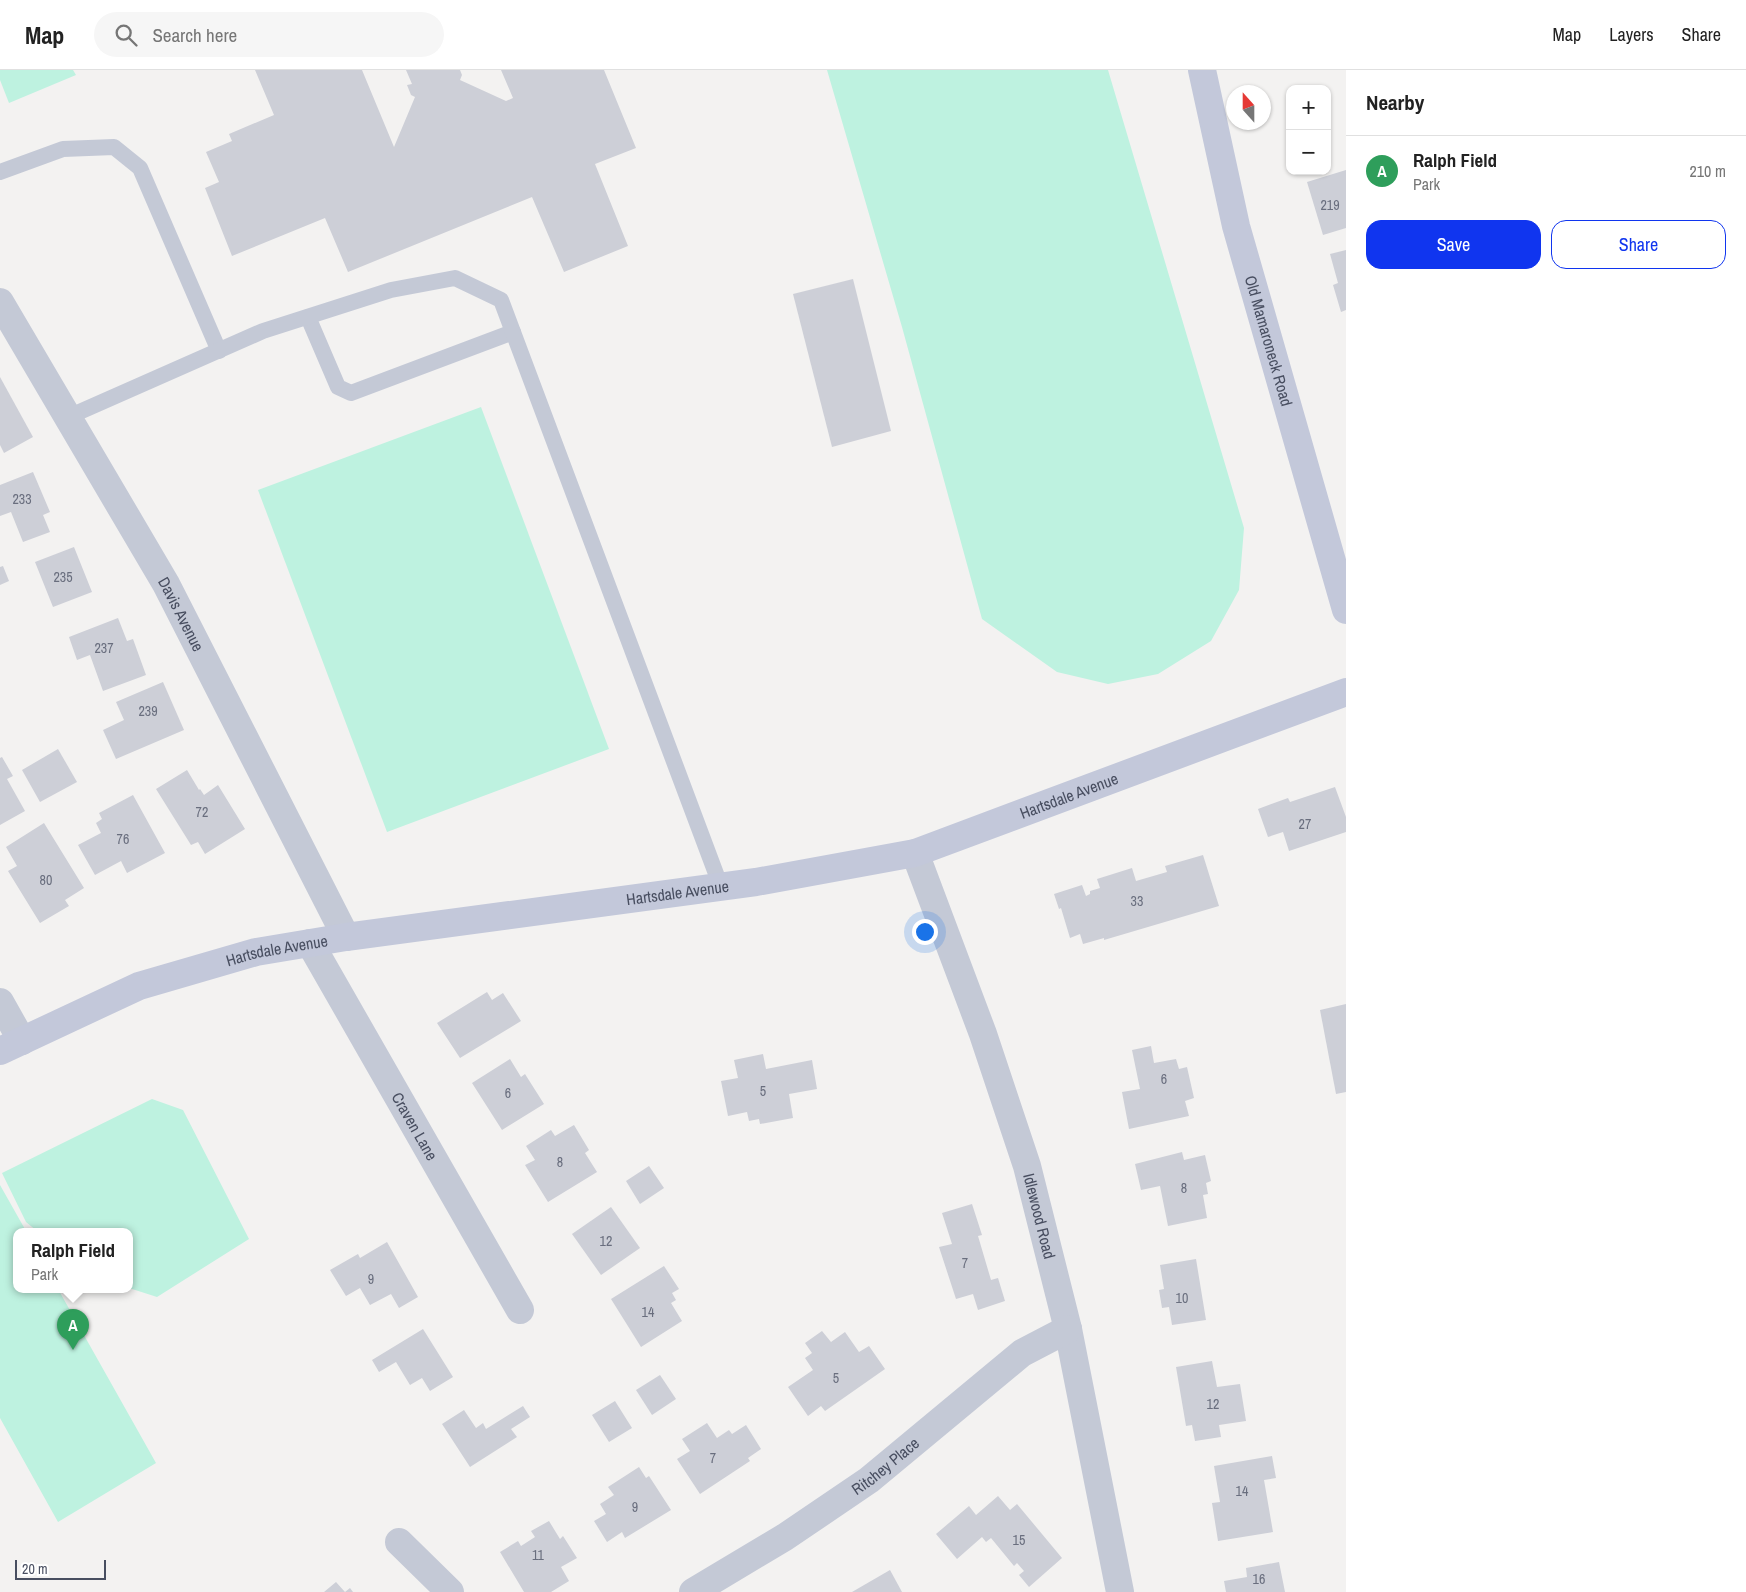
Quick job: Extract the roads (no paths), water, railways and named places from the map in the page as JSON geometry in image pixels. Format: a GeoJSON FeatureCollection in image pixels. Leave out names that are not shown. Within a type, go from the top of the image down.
{"type":"FeatureCollection","features":[{"type":"Feature","properties":{"kind":"street","name":"Old Mamaroneck Road"},"geometry":{"type":"LineString","coordinates":[[1202,70],[1236,226],[1346,610]]}},
{"type":"Feature","properties":{"kind":"street","name":"Davis Avenue"},"geometry":{"type":"LineString","coordinates":[[0,302],[166,584],[346,937]]}},
{"type":"Feature","properties":{"kind":"street","name":"Hartsdale Avenue"},"geometry":{"type":"LineString","coordinates":[[11,1046],[140,986],[256,952],[346,937],[756,882],[916,853],[1346,692]]}},
{"type":"Feature","properties":{"kind":"street","name":"Idlewood Road"},"geometry":{"type":"LineString","coordinates":[[916,853],[983,1034],[1027,1166],[1068,1329],[1120,1592]]}},
{"type":"Feature","properties":{"kind":"street","name":"Craven Lane"},"geometry":{"type":"LineString","coordinates":[[310,943],[520,1310]]}},
{"type":"Feature","properties":{"kind":"street"},"geometry":{"type":"LineString","coordinates":[[0,1002],[11,1046]]}},
{"type":"Feature","properties":{"kind":"street","name":"Ritchey Place"},"geometry":{"type":"LineString","coordinates":[[693,1592],[785,1537],[869,1480],[1022,1353],[1068,1329]]}},
{"type":"Feature","properties":{"kind":"street"},"geometry":{"type":"LineString","coordinates":[[399,1542],[450,1592]]}},
{"type":"Feature","properties":{"kind":"lane"},"geometry":{"type":"LineString","coordinates":[[0,172],[62,149],[114,147],[140,168],[219,351]]}},
{"type":"Feature","properties":{"kind":"lane"},"geometry":{"type":"LineString","coordinates":[[68,417],[263,332],[391,290],[455,278],[501,300],[721,887]]}},
{"type":"Feature","properties":{"kind":"lane"},"geometry":{"type":"LineString","coordinates":[[308,317],[338,387],[351,393],[513,332]]}},
{"type":"Feature","properties":{"kind":"place","name":"Ralph Field"},"geometry":{"type":"Point","coordinates":[73,1350]}}]}
